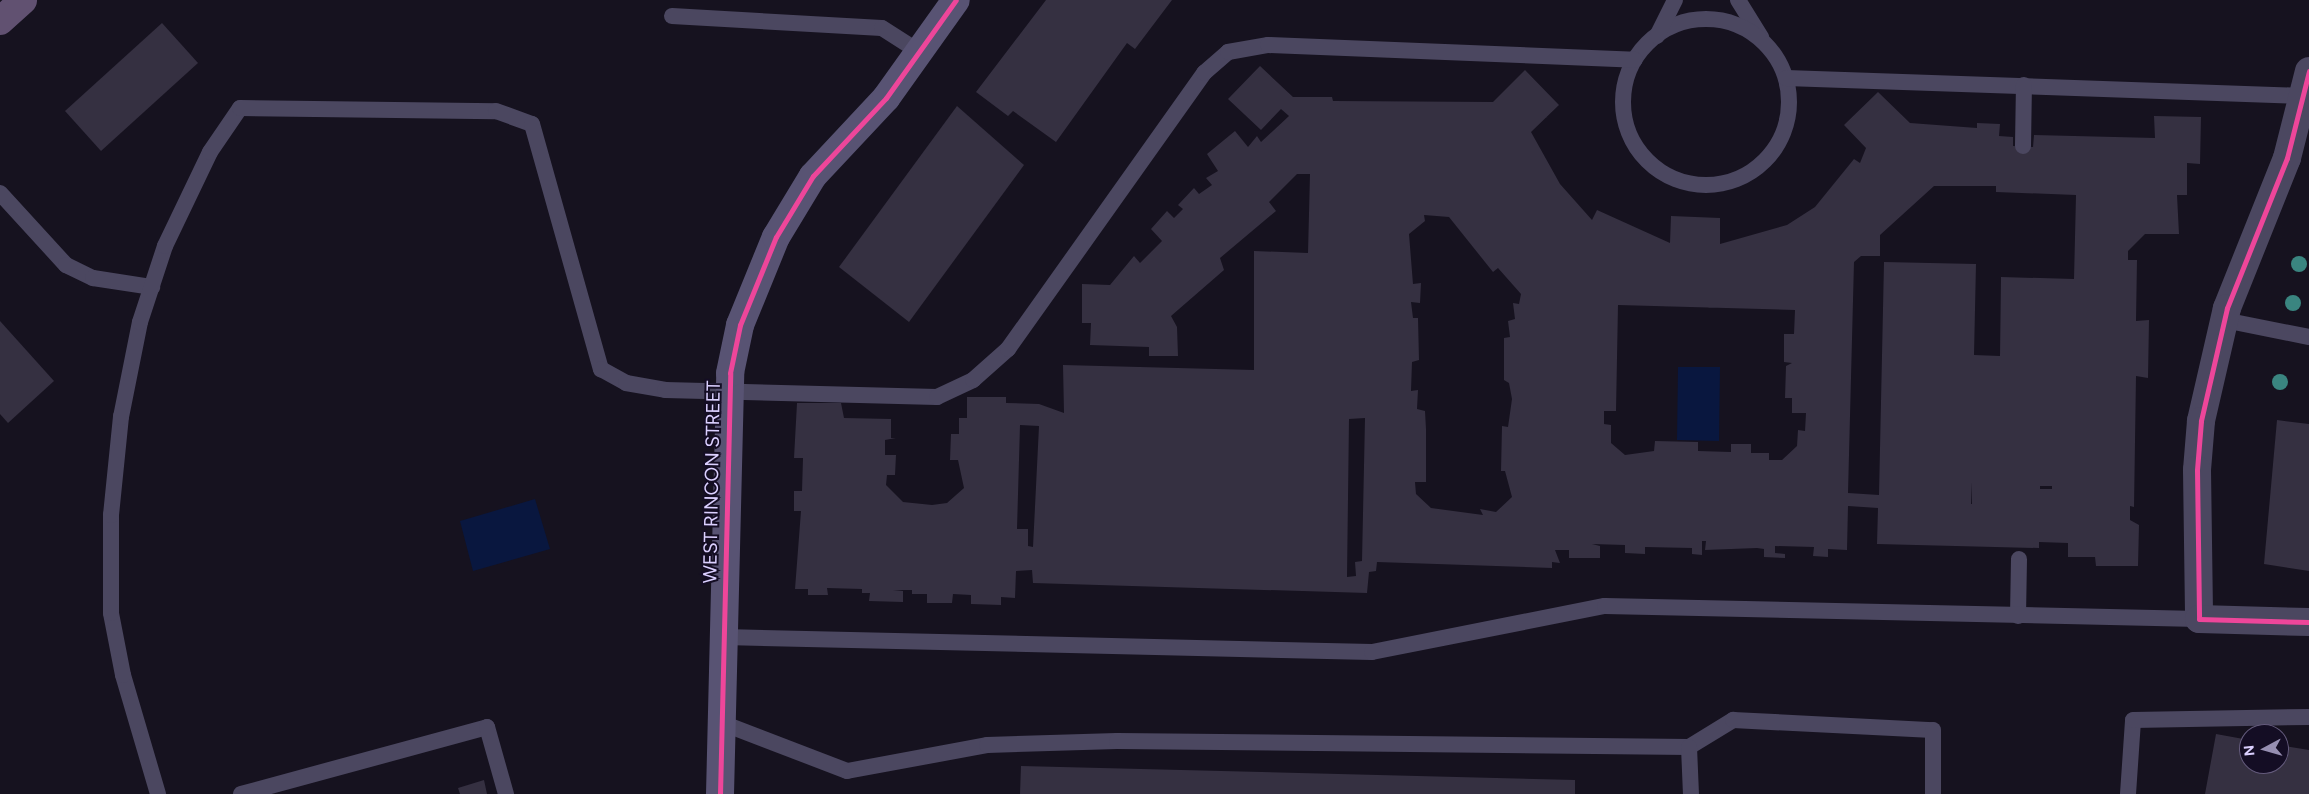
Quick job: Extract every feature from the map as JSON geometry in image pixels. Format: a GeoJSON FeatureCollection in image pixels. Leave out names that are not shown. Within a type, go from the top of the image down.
{"type":"FeatureCollection","features":[{"type":"Feature","properties":{"kind":"main road"},"geometry":{"type":"LineString","coordinates":[[0,21],[22,0]]}},
{"type":"Feature","properties":{"kind":"street","name":"WEST RINCON STREET"},"geometry":{"type":"LineString","coordinates":[[720,794],[729,391],[740,325],[793,206],[832,151],[886,98],[921,53],[956,0]]}},
{"type":"Feature","properties":{"kind":"street"},"geometry":{"type":"LineString","coordinates":[[2306,84],[2287,158],[2224,320],[2202,421],[2197,470],[2200,619],[2309,622]]}},
{"type":"Feature","properties":{"kind":"lane"},"geometry":{"type":"LineString","coordinates":[[1675,0],[1656,36],[1635,60],[1625,85],[1624,113],[1632,140],[1648,162],[1670,178],[1697,186],[1724,184],[1750,174],[1771,156],[1784,132],[1790,105],[1786,78],[1738,0]]}},
{"type":"Feature","properties":{"kind":"lane"},"geometry":{"type":"LineString","coordinates":[[672,16],[882,28],[921,53]]}},
{"type":"Feature","properties":{"kind":"lane"},"geometry":{"type":"LineString","coordinates":[[1656,36],[1682,23],[1711,19],[1747,30],[1763,41]]}},
{"type":"Feature","properties":{"kind":"lane"},"geometry":{"type":"LineString","coordinates":[[158,794],[123,675],[111,603],[110,515],[121,417],[152,287],[165,246],[210,152],[240,108],[496,111],[532,124],[602,368],[636,385],[729,391],[937,397],[973,380],[1008,349],[1204,73],[1228,52],[1268,45],[1635,60]]}},
{"type":"Feature","properties":{"kind":"lane"},"geometry":{"type":"LineString","coordinates":[[1786,78],[2024,85],[2306,84]]}},
{"type":"Feature","properties":{"kind":"lane"},"geometry":{"type":"LineString","coordinates":[[2023,146],[2024,85]]}},
{"type":"Feature","properties":{"kind":"lane"},"geometry":{"type":"LineString","coordinates":[[0,193],[66,265],[94,278],[152,287]]}},
{"type":"Feature","properties":{"kind":"lane"},"geometry":{"type":"LineString","coordinates":[[2224,320],[2309,337]]}},
{"type":"Feature","properties":{"kind":"lane"},"geometry":{"type":"LineString","coordinates":[[2018,616],[2019,559]]}},
{"type":"Feature","properties":{"kind":"lane"},"geometry":{"type":"LineString","coordinates":[[724,638],[1372,652],[1605,606],[2200,619]]}},
{"type":"Feature","properties":{"kind":"lane"},"geometry":{"type":"LineString","coordinates":[[2128,794],[2133,720],[2309,716]]}},
{"type":"Feature","properties":{"kind":"lane"},"geometry":{"type":"LineString","coordinates":[[722,723],[847,771],[987,745],[1117,741],[1689,747],[1733,720],[1933,730],[1932,794]]}},
{"type":"Feature","properties":{"kind":"lane"},"geometry":{"type":"LineString","coordinates":[[241,794],[487,727],[506,794]]}},
{"type":"Feature","properties":{"kind":"lane"},"geometry":{"type":"LineString","coordinates":[[1689,747],[1691,794]]}},
{"type":"Feature","properties":{"kind":"water"},"geometry":{"type":"Polygon","coordinates":[[[1678,367],[1720,367],[1719,441],[1677,440],[1678,367]]]}},
{"type":"Feature","properties":{"kind":"water"},"geometry":{"type":"Polygon","coordinates":[[[535,499],[550,549],[473,571],[460,521],[535,499]]]}},
{"type":"Feature","properties":{"kind":"building"},"geometry":{"type":"Polygon","coordinates":[[[1046,0],[1172,0],[1135,49],[1127,43],[1056,142],[1013,111],[1008,116],[976,92],[1046,0]]]}},
{"type":"Feature","properties":{"kind":"building"},"geometry":{"type":"Polygon","coordinates":[[[162,23],[198,63],[101,151],[65,111],[162,23]]]}},
{"type":"Feature","properties":{"kind":"building"},"geometry":{"type":"Polygon","coordinates":[[[1260,66],[1293,97],[1332,97],[1333,101],[1493,102],[1525,70],[1559,105],[1531,132],[1560,184],[1592,220],[1597,210],[1670,243],[1671,216],[1720,218],[1720,244],[1787,225],[1815,207],[1854,159],[1860,163],[1866,148],[1844,125],[1878,92],[1910,123],[1977,128],[1977,123],[2000,124],[1999,136],[2013,137],[2013,146],[2033,147],[2034,135],[2155,138],[2154,116],[2201,117],[2200,164],[2187,163],[2187,195],[2177,195],[2179,234],[2145,234],[2128,251],[2128,260],[2137,260],[2136,321],[2149,320],[2148,378],[2136,376],[2134,507],[2130,506],[2130,520],[2139,525],[2138,566],[2096,566],[2095,557],[2068,557],[2068,543],[2039,542],[2039,548],[1877,544],[1878,508],[1848,506],[1847,550],[1828,549],[1828,557],[1813,556],[1814,547],[1775,546],[1775,553],[1785,554],[1785,558],[1764,557],[1764,549],[1757,548],[1705,550],[1706,541],[1702,541],[1702,555],[1692,554],[1692,548],[1645,547],[1645,554],[1625,553],[1625,545],[1592,544],[1600,546],[1600,558],[1569,558],[1569,550],[1555,550],[1560,563],[1552,562],[1552,568],[1377,562],[1376,571],[1369,572],[1367,593],[1033,583],[1032,570],[1016,571],[1015,598],[1001,597],[1001,605],[971,604],[971,595],[953,594],[952,603],[927,603],[927,594],[912,594],[912,590],[893,590],[903,591],[903,602],[869,601],[870,593],[862,593],[862,589],[827,588],[828,595],[808,595],[808,589],[795,589],[801,511],[794,511],[794,491],[802,491],[803,458],[794,458],[797,403],[841,403],[844,418],[891,419],[891,438],[896,438],[885,440],[885,455],[896,455],[895,475],[887,475],[886,485],[903,502],[932,505],[947,503],[964,488],[958,460],[950,460],[951,434],[959,434],[959,418],[967,418],[967,397],[1006,397],[1006,403],[1039,404],[1064,413],[1063,365],[1254,370],[1254,251],[1308,253],[1310,174],[1297,174],[1269,202],[1276,211],[1220,258],[1224,270],[1171,316],[1177,327],[1178,356],[1149,356],[1149,347],[1090,345],[1091,323],[1082,323],[1082,284],[1110,285],[1134,256],[1140,263],[1162,241],[1151,229],[1167,211],[1174,218],[1183,209],[1178,205],[1194,188],[1199,194],[1212,185],[1206,178],[1218,171],[1207,154],[1235,131],[1248,147],[1257,136],[1261,142],[1289,116],[1281,109],[1261,130],[1228,99],[1260,66]],[[1934,186],[1880,235],[1880,256],[1861,256],[1854,262],[1848,493],[1879,495],[1884,262],[1976,264],[1974,355],[2000,356],[2001,277],[2074,279],[2076,195],[1996,192],[1996,186],[1934,186]],[[1424,215],[1425,221],[1409,234],[1413,284],[1421,283],[1420,303],[1411,302],[1413,318],[1418,318],[1419,360],[1412,362],[1411,391],[1418,390],[1417,409],[1425,411],[1426,429],[1426,482],[1415,482],[1416,494],[1431,508],[1483,515],[1480,509],[1496,512],[1512,497],[1505,471],[1501,471],[1502,426],[1508,427],[1512,399],[1509,383],[1504,380],[1504,338],[1510,337],[1508,321],[1515,319],[1513,303],[1519,304],[1521,294],[1498,268],[1493,272],[1449,217],[1424,215]],[[1618,305],[1616,411],[1604,411],[1604,424],[1611,425],[1611,443],[1625,455],[1654,451],[1655,441],[1698,442],[1698,451],[1731,452],[1731,444],[1751,444],[1751,453],[1769,453],[1769,460],[1782,460],[1797,446],[1798,430],[1805,431],[1806,413],[1792,413],[1792,398],[1785,398],[1786,366],[1792,363],[1784,362],[1784,334],[1794,334],[1795,310],[1618,305]],[[1365,418],[1349,419],[1347,577],[1356,576],[1355,562],[1362,561],[1365,418]],[[1020,425],[1017,529],[1028,529],[1028,546],[1033,547],[1039,426],[1020,425]],[[2040,486],[2040,489],[2052,489],[2052,486],[2040,486]]]}},
{"type":"Feature","properties":{"kind":"building"},"geometry":{"type":"Polygon","coordinates":[[[957,106],[1024,165],[909,322],[839,267],[957,106]]]}},
{"type":"Feature","properties":{"kind":"building"},"geometry":{"type":"Polygon","coordinates":[[[0,321],[54,381],[8,423],[0,414],[0,321]]]}},
{"type":"Feature","properties":{"kind":"building"},"geometry":{"type":"Polygon","coordinates":[[[2277,420],[2309,424],[2309,571],[2264,564],[2277,420]]]}},
{"type":"Feature","properties":{"kind":"building"},"geometry":{"type":"Polygon","coordinates":[[[2216,734],[2239,738],[2239,774],[2289,774],[2289,747],[2309,750],[2309,794],[2205,794],[2216,734]]]}},
{"type":"Feature","properties":{"kind":"building"},"geometry":{"type":"Polygon","coordinates":[[[1021,766],[1575,780],[1575,794],[1020,794],[1021,766]]]}},
{"type":"Feature","properties":{"kind":"building"},"geometry":{"type":"Polygon","coordinates":[[[484,780],[487,794],[460,794],[458,788],[484,780]]]}},
{"type":"Feature","properties":{"kind":"cycle path"},"geometry":{"type":"LineString","coordinates":[[720,794],[730,373],[740,325],[776,237],[813,176],[886,98],[956,0]]}},
{"type":"Feature","properties":{"kind":"cycle path"},"geometry":{"type":"LineString","coordinates":[[2309,71],[2287,158],[2227,308],[2201,421],[2197,470],[2199,619],[2309,622]]}}]}
